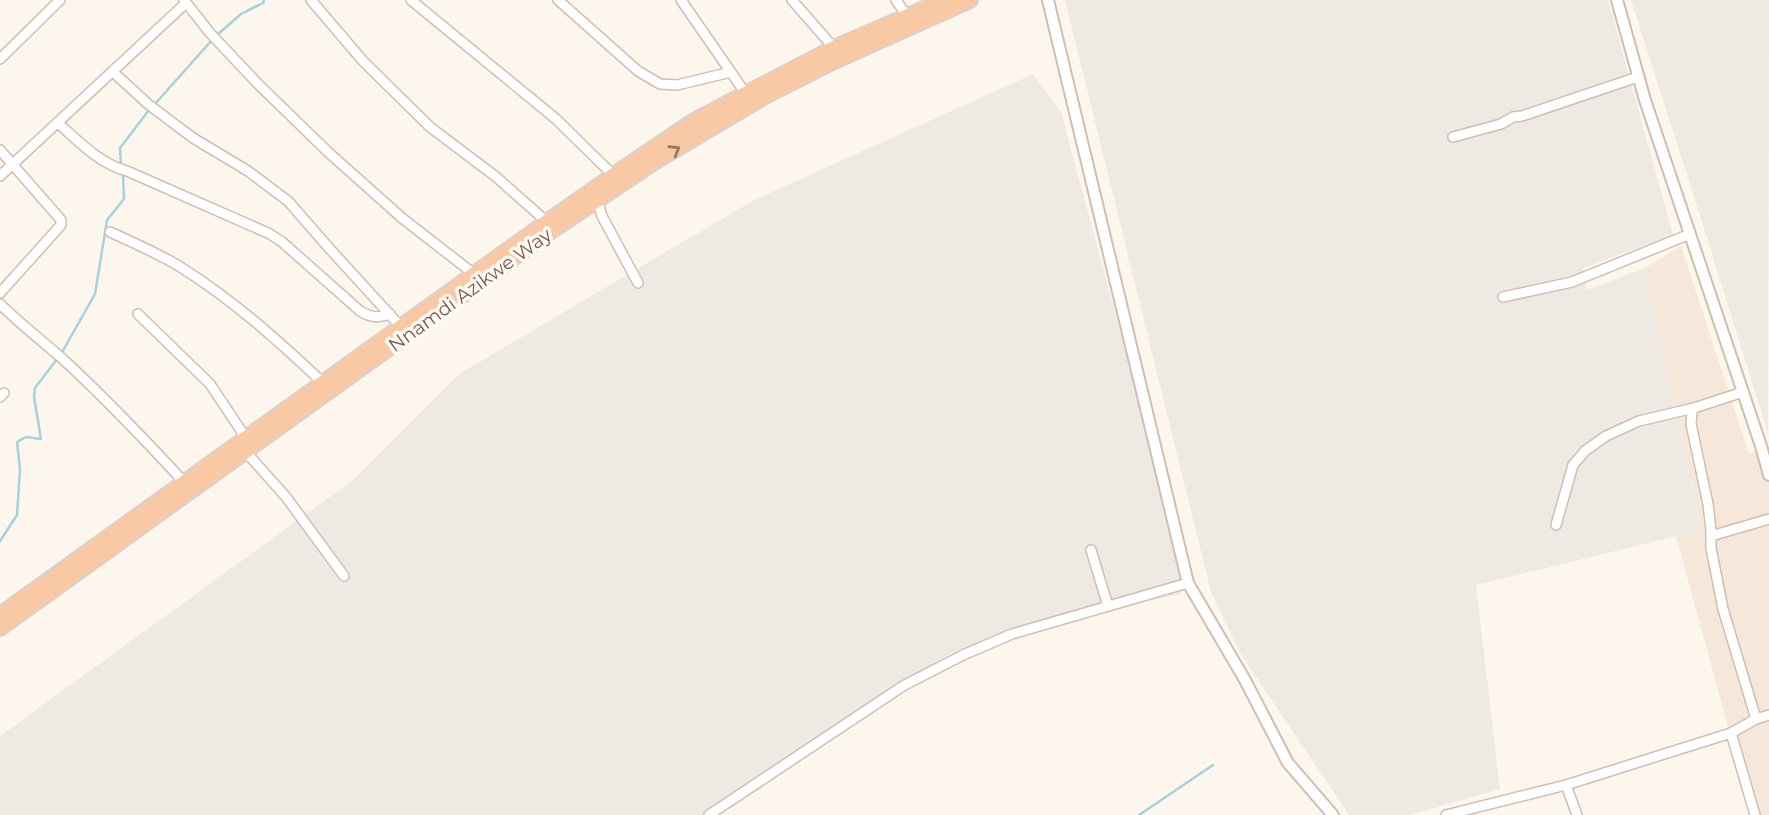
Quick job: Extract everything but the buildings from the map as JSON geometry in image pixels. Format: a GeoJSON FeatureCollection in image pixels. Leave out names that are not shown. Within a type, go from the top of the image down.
{"type":"FeatureCollection","features":[{"type":"Feature","properties":{"kind":"highway","name":"Nnamdi Azikwe Way"},"geometry":{"type":"LineString","coordinates":[[0,628],[323,383],[613,175],[694,121],[834,48],[945,0]]}},
{"type":"Feature","properties":{"kind":"highway","name":"Nnamdi Azikwe Way"},"geometry":{"type":"LineString","coordinates":[[0,615],[184,482],[246,444],[654,162],[765,96],[832,62],[970,0]]}},
{"type":"Feature","properties":{"kind":"street"},"geometry":{"type":"LineString","coordinates":[[0,59],[60,0]]}},
{"type":"Feature","properties":{"kind":"street"},"geometry":{"type":"LineString","coordinates":[[310,0],[363,61],[430,127],[495,177],[547,222]]}},
{"type":"Feature","properties":{"kind":"street"},"geometry":{"type":"LineString","coordinates":[[411,0],[556,119],[613,175]]}},
{"type":"Feature","properties":{"kind":"street"},"geometry":{"type":"LineString","coordinates":[[558,0],[638,71],[660,84],[677,85],[731,72]]}},
{"type":"Feature","properties":{"kind":"street"},"geometry":{"type":"LineString","coordinates":[[681,0],[746,94]]}},
{"type":"Feature","properties":{"kind":"street"},"geometry":{"type":"LineString","coordinates":[[792,0],[834,48]]}},
{"type":"Feature","properties":{"kind":"street"},"geometry":{"type":"LineString","coordinates":[[896,0],[907,16]]}},
{"type":"Feature","properties":{"kind":"street"},"geometry":{"type":"LineString","coordinates":[[1048,0],[1188,583],[1245,680],[1288,763],[1333,815]]}},
{"type":"Feature","properties":{"kind":"street"},"geometry":{"type":"LineString","coordinates":[[1617,0],[1638,77],[1690,234],[1743,392],[1765,444],[1769,475]]}},
{"type":"Feature","properties":{"kind":"street"},"geometry":{"type":"LineString","coordinates":[[0,176],[185,2],[257,83],[328,152],[402,218],[474,274]]}},
{"type":"Feature","properties":{"kind":"street"},"geometry":{"type":"LineString","coordinates":[[113,72],[148,104],[193,138],[248,171],[288,201],[401,327]]}},
{"type":"Feature","properties":{"kind":"street"},"geometry":{"type":"LineString","coordinates":[[1453,137],[1501,124],[1513,117],[1638,77]]}},
{"type":"Feature","properties":{"kind":"street"},"geometry":{"type":"LineString","coordinates":[[58,123],[95,155],[116,168],[281,241],[370,317],[378,318],[390,314]]}},
{"type":"Feature","properties":{"kind":"street"},"geometry":{"type":"LineString","coordinates":[[0,150],[61,220],[61,225],[0,293]]}},
{"type":"Feature","properties":{"kind":"street"},"geometry":{"type":"LineString","coordinates":[[597,200],[602,216],[638,283]]}},
{"type":"Feature","properties":{"kind":"street"},"geometry":{"type":"LineString","coordinates":[[110,232],[181,267],[276,338],[323,383]]}},
{"type":"Feature","properties":{"kind":"street"},"geometry":{"type":"LineString","coordinates":[[1503,297],[1572,282],[1690,234]]}},
{"type":"Feature","properties":{"kind":"street"},"geometry":{"type":"LineString","coordinates":[[0,304],[103,397],[184,482]]}},
{"type":"Feature","properties":{"kind":"street"},"geometry":{"type":"LineString","coordinates":[[138,314],[209,384],[246,444],[344,576]]}},
{"type":"Feature","properties":{"kind":"street"},"geometry":{"type":"LineString","coordinates":[[1556,525],[1573,465],[1585,451],[1606,436],[1639,421],[1694,408],[1743,392]]}},
{"type":"Feature","properties":{"kind":"street"},"geometry":{"type":"LineString","coordinates":[[1694,408],[1691,424],[1708,504],[1711,548],[1723,609],[1756,719]]}},
{"type":"Feature","properties":{"kind":"street"},"geometry":{"type":"LineString","coordinates":[[1711,536],[1769,519]]}},
{"type":"Feature","properties":{"kind":"street"},"geometry":{"type":"LineString","coordinates":[[1091,550],[1108,606]]}},
{"type":"Feature","properties":{"kind":"street"},"geometry":{"type":"LineString","coordinates":[[709,815],[903,686],[963,655],[1012,634],[1188,583]]}},
{"type":"Feature","properties":{"kind":"street"},"geometry":{"type":"LineString","coordinates":[[1446,815],[1491,810],[1731,733],[1769,715]]}},
{"type":"Feature","properties":{"kind":"street"},"geometry":{"type":"LineString","coordinates":[[1731,733],[1755,815]]}},
{"type":"Feature","properties":{"kind":"street"},"geometry":{"type":"LineString","coordinates":[[1566,785],[1577,815]]}},
{"type":"Feature","properties":{"kind":"shaded area"},"geometry":{"type":"Polygon","coordinates":[[[1065,0],[1608,0],[1673,235],[1583,268],[1587,290],[1643,269],[1702,530],[1476,585],[1500,789],[1410,815],[1349,815],[1240,653],[1211,592],[1065,0]]]}},
{"type":"Feature","properties":{"kind":"shaded area"},"geometry":{"type":"Polygon","coordinates":[[[1631,0],[1769,0],[1768,433],[1696,203],[1631,0]]]}},
{"type":"Feature","properties":{"kind":"shaded area"},"geometry":{"type":"Polygon","coordinates":[[[1033,74],[1061,112],[1183,565],[1180,594],[1010,632],[949,654],[709,815],[0,815],[0,736],[353,480],[459,374],[754,200],[1033,74]]]}},
{"type":"Feature","properties":{"kind":"shaded area"},"geometry":{"type":"Polygon","coordinates":[[[1681,246],[1749,454],[1769,446],[1769,815],[1752,815],[1676,536],[1702,529],[1643,269],[1681,246]]]}},
{"type":"Feature","properties":{"kind":"waterway"},"geometry":{"type":"LineString","coordinates":[[217,35],[241,14],[264,0]]}},
{"type":"Feature","properties":{"kind":"waterway"},"geometry":{"type":"LineString","coordinates":[[154,105],[212,40]]}},
{"type":"Feature","properties":{"kind":"waterway"},"geometry":{"type":"LineString","coordinates":[[121,167],[120,148],[149,110]]}},
{"type":"Feature","properties":{"kind":"waterway"},"geometry":{"type":"LineString","coordinates":[[61,354],[95,294],[107,220],[124,199],[123,173]]}},
{"type":"Feature","properties":{"kind":"waterway"},"geometry":{"type":"LineString","coordinates":[[0,541],[17,515],[20,469],[17,442],[26,437],[41,439],[35,388],[57,359]]}},
{"type":"Feature","properties":{"kind":"waterway"},"geometry":{"type":"LineString","coordinates":[[1139,815],[1213,765]]}}]}
